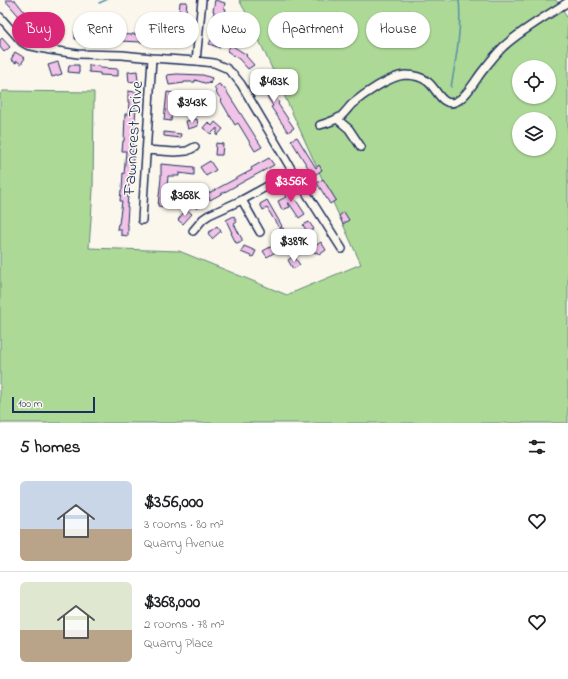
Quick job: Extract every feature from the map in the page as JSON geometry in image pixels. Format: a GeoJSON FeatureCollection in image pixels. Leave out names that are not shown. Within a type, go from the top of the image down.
{"type":"FeatureCollection","features":[{"type":"Feature","properties":{"kind":"street"},"geometry":{"type":"LineString","coordinates":[[196,61],[202,0]]}},
{"type":"Feature","properties":{"kind":"street"},"geometry":{"type":"LineString","coordinates":[[320,125],[344,114],[350,105],[374,88],[396,77],[404,75],[412,75],[430,83],[441,98],[448,103],[458,101],[504,46],[522,32],[568,2]]}},
{"type":"Feature","properties":{"kind":"street"},"geometry":{"type":"LineString","coordinates":[[0,17],[27,45],[78,54],[122,55],[196,61],[214,63],[222,66],[233,74],[238,80],[293,172],[342,249]]}},
{"type":"Feature","properties":{"kind":"street","name":"Fawncrest Drive"},"geometry":{"type":"LineString","coordinates":[[142,220],[152,58]]}},
{"type":"Feature","properties":{"kind":"street"},"geometry":{"type":"LineString","coordinates":[[337,118],[349,129],[361,147]]}},
{"type":"Feature","properties":{"kind":"street"},"geometry":{"type":"LineString","coordinates":[[146,150],[175,152],[187,151],[195,147]]}},
{"type":"Feature","properties":{"kind":"street"},"geometry":{"type":"LineString","coordinates":[[192,231],[205,218],[293,172]]}},
{"type":"Feature","properties":{"kind":"street"},"geometry":{"type":"LineString","coordinates":[[242,200],[260,232]]}},
{"type":"Feature","properties":{"kind":"green space"},"geometry":{"type":"Polygon","coordinates":[[[239,0],[556,0],[568,19],[568,423],[0,423],[0,94],[3,91],[94,92],[93,190],[89,248],[179,251],[287,295],[361,264],[260,42],[260,12],[246,12],[239,0]]]}},
{"type":"Feature","properties":{"kind":"building"},"geometry":{"type":"Polygon","coordinates":[[[5,0],[15,0],[24,12],[15,12],[5,0]]]}},
{"type":"Feature","properties":{"kind":"building"},"geometry":{"type":"Polygon","coordinates":[[[215,0],[225,3],[225,12],[213,11],[215,0]]]}},
{"type":"Feature","properties":{"kind":"building"},"geometry":{"type":"Polygon","coordinates":[[[180,2],[187,2],[186,12],[179,12],[180,2]]]}},
{"type":"Feature","properties":{"kind":"building"},"geometry":{"type":"Polygon","coordinates":[[[135,34],[135,42],[127,41],[127,35],[135,34]]]}},
{"type":"Feature","properties":{"kind":"building"},"geometry":{"type":"Polygon","coordinates":[[[2,38],[10,47],[4,52],[0,47],[0,40],[2,38]]]}},
{"type":"Feature","properties":{"kind":"building"},"geometry":{"type":"Polygon","coordinates":[[[229,48],[236,48],[247,55],[246,56],[254,65],[248,69],[239,59],[227,51],[229,48]]]}},
{"type":"Feature","properties":{"kind":"building"},"geometry":{"type":"Polygon","coordinates":[[[15,52],[25,58],[21,64],[17,61],[16,63],[11,60],[15,52]]]}},
{"type":"Feature","properties":{"kind":"building"},"geometry":{"type":"Polygon","coordinates":[[[58,62],[62,74],[52,77],[48,65],[58,62]]]}},
{"type":"Feature","properties":{"kind":"building"},"geometry":{"type":"Polygon","coordinates":[[[69,65],[79,65],[79,73],[68,72],[69,65]]]}},
{"type":"Feature","properties":{"kind":"building"},"geometry":{"type":"Polygon","coordinates":[[[89,65],[100,66],[100,68],[118,69],[118,76],[100,75],[100,73],[89,72],[89,65]]]}},
{"type":"Feature","properties":{"kind":"building"},"geometry":{"type":"Polygon","coordinates":[[[137,71],[138,81],[129,82],[128,72],[137,71]]]}},
{"type":"Feature","properties":{"kind":"building"},"geometry":{"type":"Polygon","coordinates":[[[261,73],[279,103],[278,104],[294,128],[288,132],[271,107],[273,106],[255,77],[261,73]]]}},
{"type":"Feature","properties":{"kind":"building"},"geometry":{"type":"Polygon","coordinates":[[[167,75],[203,75],[212,78],[210,84],[209,82],[208,84],[195,80],[195,82],[184,82],[169,85],[167,75]]]}},
{"type":"Feature","properties":{"kind":"building"},"geometry":{"type":"Polygon","coordinates":[[[219,84],[227,91],[262,147],[255,151],[238,123],[235,125],[214,88],[219,84]]]}},
{"type":"Feature","properties":{"kind":"building"},"geometry":{"type":"Polygon","coordinates":[[[128,91],[136,92],[134,108],[136,108],[133,158],[127,207],[128,236],[121,235],[121,229],[117,229],[122,201],[120,201],[126,151],[122,151],[125,114],[128,114],[128,91]]]}},
{"type":"Feature","properties":{"kind":"building"},"geometry":{"type":"Polygon","coordinates":[[[167,92],[174,93],[171,121],[164,120],[167,92]]]}},
{"type":"Feature","properties":{"kind":"building"},"geometry":{"type":"Polygon","coordinates":[[[197,119],[198,126],[188,129],[186,121],[197,119]]]}},
{"type":"Feature","properties":{"kind":"building"},"geometry":{"type":"Polygon","coordinates":[[[208,122],[212,126],[215,122],[223,129],[217,136],[217,128],[211,134],[203,128],[208,122]]]}},
{"type":"Feature","properties":{"kind":"building"},"geometry":{"type":"Polygon","coordinates":[[[164,132],[181,134],[180,138],[164,136],[164,132]]]}},
{"type":"Feature","properties":{"kind":"building"},"geometry":{"type":"Polygon","coordinates":[[[297,137],[316,168],[319,165],[322,170],[312,177],[312,174],[291,140],[297,137]]]}},
{"type":"Feature","properties":{"kind":"building"},"geometry":{"type":"Polygon","coordinates":[[[216,143],[223,144],[222,155],[215,155],[216,143]]]}},
{"type":"Feature","properties":{"kind":"building"},"geometry":{"type":"Polygon","coordinates":[[[269,158],[274,165],[210,200],[207,194],[252,170],[251,168],[269,158]]]}},
{"type":"Feature","properties":{"kind":"building"},"geometry":{"type":"Polygon","coordinates":[[[210,161],[216,170],[206,176],[200,167],[210,161]]]}},
{"type":"Feature","properties":{"kind":"building"},"geometry":{"type":"Polygon","coordinates":[[[161,164],[194,167],[194,175],[179,173],[179,176],[168,176],[165,207],[158,206],[161,164]]]}},
{"type":"Feature","properties":{"kind":"building"},"geometry":{"type":"Polygon","coordinates":[[[323,179],[336,200],[330,204],[317,183],[323,179]]]}},
{"type":"Feature","properties":{"kind":"building"},"geometry":{"type":"Polygon","coordinates":[[[288,188],[305,214],[299,218],[289,203],[290,207],[282,210],[278,201],[286,197],[282,191],[288,188]]]}},
{"type":"Feature","properties":{"kind":"building"},"geometry":{"type":"Polygon","coordinates":[[[199,198],[203,203],[197,209],[192,204],[199,198]]]}},
{"type":"Feature","properties":{"kind":"building"},"geometry":{"type":"Polygon","coordinates":[[[267,200],[282,226],[280,228],[283,228],[285,231],[278,235],[279,228],[267,208],[263,210],[260,204],[267,200]]]}},
{"type":"Feature","properties":{"kind":"building"},"geometry":{"type":"Polygon","coordinates":[[[186,209],[192,214],[183,224],[178,220],[186,209]]]}},
{"type":"Feature","properties":{"kind":"building"},"geometry":{"type":"Polygon","coordinates":[[[344,212],[349,220],[343,224],[339,216],[344,212]]]}},
{"type":"Feature","properties":{"kind":"building"},"geometry":{"type":"Polygon","coordinates":[[[234,216],[237,222],[234,224],[242,239],[242,241],[237,243],[226,220],[234,216]]]}},
{"type":"Feature","properties":{"kind":"building"},"geometry":{"type":"Polygon","coordinates":[[[309,222],[314,229],[308,233],[303,225],[309,222]]]}},
{"type":"Feature","properties":{"kind":"building"},"geometry":{"type":"Polygon","coordinates":[[[217,226],[221,231],[212,239],[208,233],[217,226]]]}},
{"type":"Feature","properties":{"kind":"building"},"geometry":{"type":"Polygon","coordinates":[[[321,242],[326,250],[319,255],[317,252],[315,253],[312,248],[321,242]]]}},
{"type":"Feature","properties":{"kind":"building"},"geometry":{"type":"Polygon","coordinates":[[[274,245],[277,251],[267,257],[263,251],[274,245]]]}},
{"type":"Feature","properties":{"kind":"building"},"geometry":{"type":"Polygon","coordinates":[[[244,246],[256,251],[253,257],[241,252],[244,246]]]}},
{"type":"Feature","properties":{"kind":"building"},"geometry":{"type":"Polygon","coordinates":[[[294,256],[300,265],[293,269],[288,260],[294,256]]]}},
{"type":"Feature","properties":{"kind":"waterway"},"geometry":{"type":"LineString","coordinates":[[99,3],[106,0]]}},
{"type":"Feature","properties":{"kind":"waterway"},"geometry":{"type":"LineString","coordinates":[[451,87],[457,55],[460,21],[459,0]]}}]}
